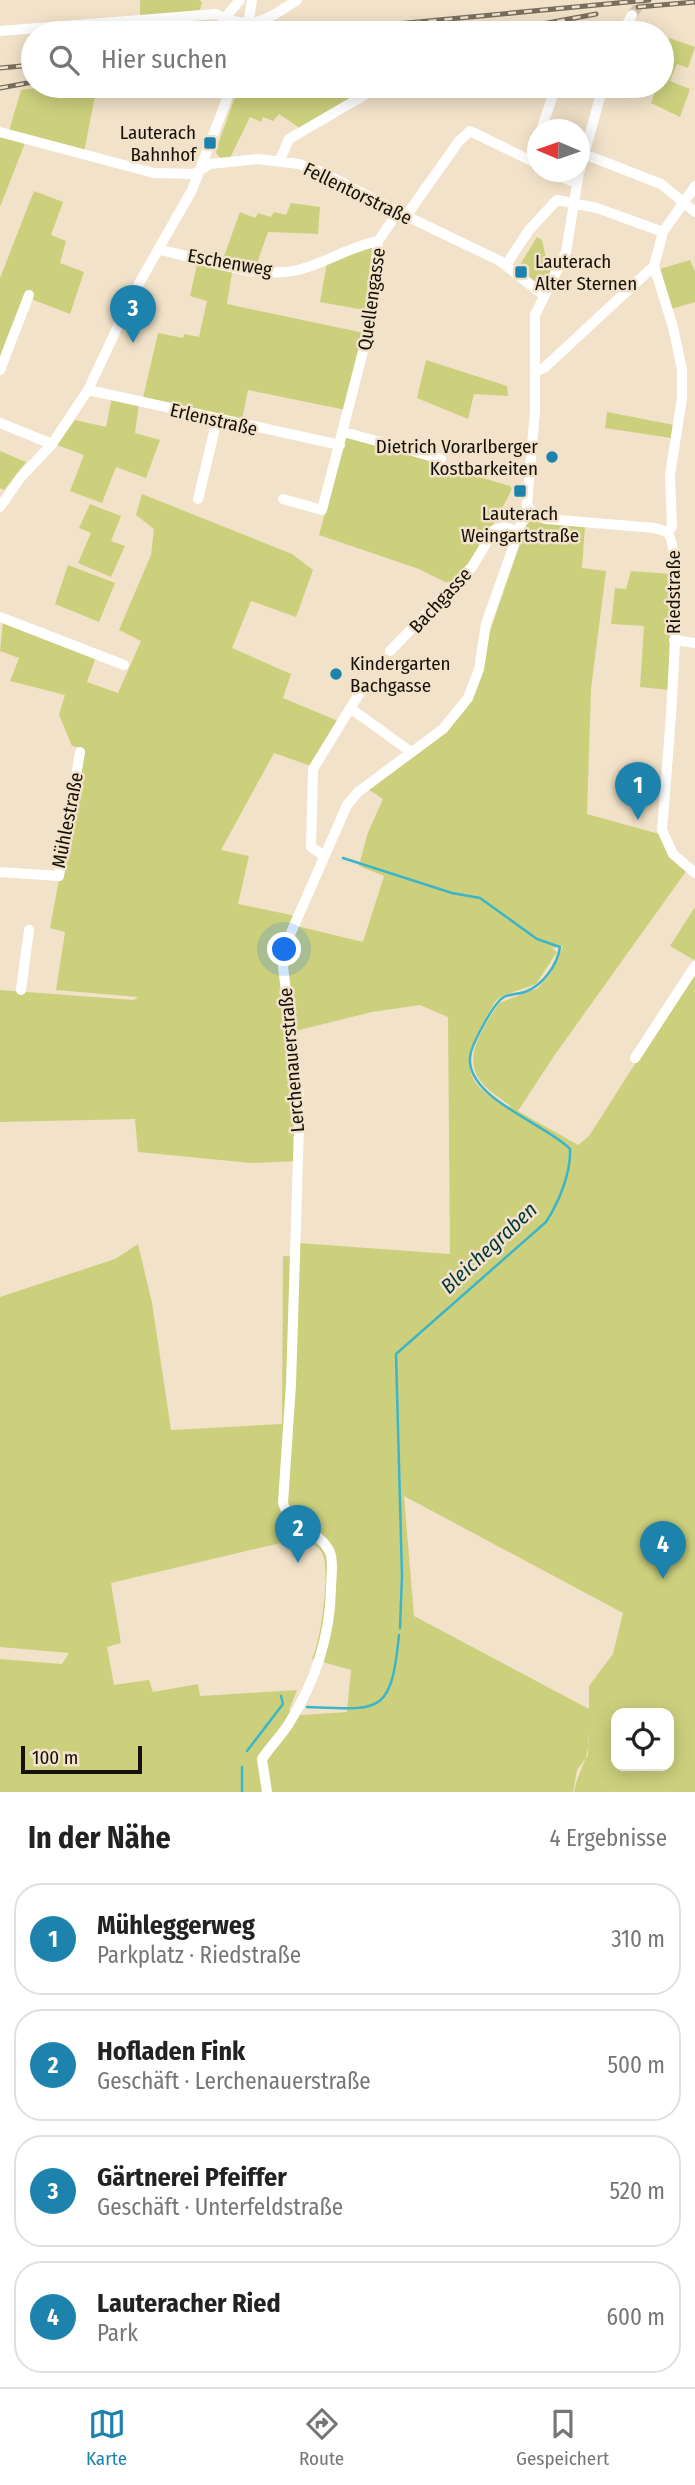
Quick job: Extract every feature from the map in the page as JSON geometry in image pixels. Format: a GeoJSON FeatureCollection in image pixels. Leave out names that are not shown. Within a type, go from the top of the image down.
{"type":"FeatureCollection","features":[{"type":"Feature","properties":{"kind":"street"},"geometry":{"type":"LineString","coordinates":[[225,18],[240,0]]}},
{"type":"Feature","properties":{"kind":"street"},"geometry":{"type":"LineString","coordinates":[[249,19],[253,0]]}},
{"type":"Feature","properties":{"kind":"street"},"geometry":{"type":"LineString","coordinates":[[262,21],[297,0]]}},
{"type":"Feature","properties":{"kind":"street"},"geometry":{"type":"LineString","coordinates":[[132,21],[216,14],[232,21]]}},
{"type":"Feature","properties":{"kind":"street"},"geometry":{"type":"LineString","coordinates":[[629,21],[632,15]]}},
{"type":"Feature","properties":{"kind":"street"},"geometry":{"type":"LineString","coordinates":[[0,32],[21,30]]}},
{"type":"Feature","properties":{"kind":"street"},"geometry":{"type":"LineString","coordinates":[[0,507],[21,477],[52,444],[88,390],[133,294],[160,250],[201,170],[228,98]]}},
{"type":"Feature","properties":{"kind":"street"},"geometry":{"type":"LineString","coordinates":[[280,160],[289,139],[359,98]]}},
{"type":"Feature","properties":{"kind":"street"},"geometry":{"type":"LineString","coordinates":[[545,119],[552,98]]}},
{"type":"Feature","properties":{"kind":"street"},"geometry":{"type":"LineString","coordinates":[[590,133],[600,98]]}},
{"type":"Feature","properties":{"kind":"street","name":"Fellentorstraße"},"geometry":{"type":"LineString","coordinates":[[0,132],[154,173],[194,174],[210,164],[280,160],[322,172],[506,265],[542,294]]}},
{"type":"Feature","properties":{"kind":"street","name":"Quellengasse"},"geometry":{"type":"LineString","coordinates":[[283,499],[322,510],[344,432],[372,313],[379,241],[467,132],[479,133],[527,158]]}},
{"type":"Feature","properties":{"kind":"street"},"geometry":{"type":"LineString","coordinates":[[590,156],[661,184],[695,212]]}},
{"type":"Feature","properties":{"kind":"street"},"geometry":{"type":"LineString","coordinates":[[576,183],[566,252],[542,294],[534,322],[534,444],[527,495],[532,512],[546,519],[654,527],[667,532]]}},
{"type":"Feature","properties":{"kind":"street"},"geometry":{"type":"LineString","coordinates":[[536,371],[564,350],[627,293],[642,274],[654,266],[663,232],[695,186]]}},
{"type":"Feature","properties":{"kind":"street"},"geometry":{"type":"LineString","coordinates":[[506,265],[537,220],[557,200],[663,232]]}},
{"type":"Feature","properties":{"kind":"street","name":"Eschenweg"},"geometry":{"type":"LineString","coordinates":[[160,250],[267,271],[297,270],[351,247],[379,241]]}},
{"type":"Feature","properties":{"kind":"street","name":"Riedstraße"},"geometry":{"type":"LineString","coordinates":[[654,266],[673,327],[682,370],[682,398],[670,475],[672,527],[667,532],[674,547],[674,640],[662,830],[673,854],[695,873]]}},
{"type":"Feature","properties":{"kind":"street"},"geometry":{"type":"LineString","coordinates":[[0,370],[29,295]]}},
{"type":"Feature","properties":{"kind":"street","name":"Erlenstraße"},"geometry":{"type":"LineString","coordinates":[[88,390],[340,445]]}},
{"type":"Feature","properties":{"kind":"street"},"geometry":{"type":"LineString","coordinates":[[198,499],[217,420]]}},
{"type":"Feature","properties":{"kind":"street"},"geometry":{"type":"LineString","coordinates":[[0,423],[52,444]]}},
{"type":"Feature","properties":{"kind":"street"},"geometry":{"type":"LineString","coordinates":[[344,432],[441,459]]}},
{"type":"Feature","properties":{"kind":"street","name":"Lerchenauerstraße"},"geometry":{"type":"LineString","coordinates":[[267,1792],[262,1759],[287,1727],[313,1677],[331,1615],[331,1555],[317,1536],[291,1519],[283,1496],[291,1384],[299,1127],[299,1096],[283,967],[286,944],[346,805],[358,792],[456,717],[468,698],[479,669],[486,624],[518,531],[532,512]]}},
{"type":"Feature","properties":{"kind":"street","name":"Bachgasse"},"geometry":{"type":"LineString","coordinates":[[390,651],[472,567],[494,530],[504,527],[518,531]]}},
{"type":"Feature","properties":{"kind":"street"},"geometry":{"type":"LineString","coordinates":[[0,617],[124,665]]}},
{"type":"Feature","properties":{"kind":"street"},"geometry":{"type":"LineString","coordinates":[[674,640],[695,643]]}},
{"type":"Feature","properties":{"kind":"street"},"geometry":{"type":"LineString","coordinates":[[323,855],[311,847],[313,769],[362,689]]}},
{"type":"Feature","properties":{"kind":"street"},"geometry":{"type":"LineString","coordinates":[[350,708],[411,752]]}},
{"type":"Feature","properties":{"kind":"street","name":"Mühlestraße"},"geometry":{"type":"LineString","coordinates":[[0,872],[59,876],[80,752]]}},
{"type":"Feature","properties":{"kind":"street"},"geometry":{"type":"LineString","coordinates":[[21,990],[29,930]]}},
{"type":"Feature","properties":{"kind":"street"},"geometry":{"type":"LineString","coordinates":[[635,1058],[695,966]]}},
{"type":"Feature","properties":{"kind":"green space"},"geometry":{"type":"Polygon","coordinates":[[[140,0],[202,2],[200,10],[140,16],[140,0]]]}},
{"type":"Feature","properties":{"kind":"green space"},"geometry":{"type":"Polygon","coordinates":[[[674,40],[695,47],[688,68],[677,64],[674,71],[674,40]]]}},
{"type":"Feature","properties":{"kind":"green space"},"geometry":{"type":"Polygon","coordinates":[[[674,83],[690,89],[680,117],[651,103],[653,98],[674,98],[674,83]]]}},
{"type":"Feature","properties":{"kind":"green space"},"geometry":{"type":"Polygon","coordinates":[[[21,90],[21,98],[95,98],[84,152],[9,131],[21,90]]]}},
{"type":"Feature","properties":{"kind":"green space"},"geometry":{"type":"Polygon","coordinates":[[[235,98],[354,98],[301,129],[279,114],[273,121],[263,117],[261,122],[250,117],[230,158],[221,159],[216,153],[235,98]]]}},
{"type":"Feature","properties":{"kind":"green space"},"geometry":{"type":"Polygon","coordinates":[[[0,135],[25,143],[0,207],[0,135]]]}},
{"type":"Feature","properties":{"kind":"green space"},"geometry":{"type":"Polygon","coordinates":[[[34,191],[63,202],[51,235],[66,241],[60,263],[84,272],[70,314],[26,297],[0,364],[0,278],[34,191]]]}},
{"type":"Feature","properties":{"kind":"green space"},"geometry":{"type":"Polygon","coordinates":[[[291,203],[320,207],[318,234],[268,232],[256,266],[223,259],[240,212],[255,218],[258,213],[271,217],[274,212],[286,215],[291,203]]]}},
{"type":"Feature","properties":{"kind":"green space"},"geometry":{"type":"Polygon","coordinates":[[[537,237],[542,240],[546,258],[558,261],[540,285],[518,268],[537,237]]]}},
{"type":"Feature","properties":{"kind":"green space"},"geometry":{"type":"Polygon","coordinates":[[[375,244],[369,311],[320,302],[327,263],[375,244]]]}},
{"type":"Feature","properties":{"kind":"green space"},"geometry":{"type":"Polygon","coordinates":[[[198,260],[233,267],[227,304],[364,333],[346,410],[248,390],[242,420],[143,398],[158,333],[183,338],[184,334],[199,337],[207,301],[190,296],[198,260]]]}},
{"type":"Feature","properties":{"kind":"green space"},"geometry":{"type":"Polygon","coordinates":[[[690,260],[695,272],[695,302],[671,309],[660,269],[690,260]]]}},
{"type":"Feature","properties":{"kind":"green space"},"geometry":{"type":"Polygon","coordinates":[[[426,360],[507,386],[508,396],[474,394],[468,419],[417,398],[426,360]]]}},
{"type":"Feature","properties":{"kind":"green space"},"geometry":{"type":"Polygon","coordinates":[[[112,397],[139,403],[135,433],[160,440],[146,478],[116,467],[102,503],[70,491],[84,455],[57,445],[75,420],[106,427],[112,397]]]}},
{"type":"Feature","properties":{"kind":"green space"},"geometry":{"type":"Polygon","coordinates":[[[607,412],[674,425],[671,438],[605,428],[607,412]]]}},
{"type":"Feature","properties":{"kind":"green space"},"geometry":{"type":"Polygon","coordinates":[[[347,436],[434,459],[445,467],[510,486],[512,489],[492,526],[454,582],[445,582],[419,569],[319,535],[347,436]]]}},
{"type":"Feature","properties":{"kind":"green space"},"geometry":{"type":"Polygon","coordinates":[[[0,451],[26,462],[4,490],[0,488],[0,451]]]}},
{"type":"Feature","properties":{"kind":"green space"},"geometry":{"type":"Polygon","coordinates":[[[142,494],[292,554],[313,570],[296,617],[251,601],[232,648],[291,674],[283,698],[338,721],[311,766],[274,753],[221,850],[249,856],[238,904],[296,916],[297,926],[363,942],[384,876],[359,866],[367,835],[383,799],[368,789],[462,713],[528,520],[585,526],[582,568],[606,571],[591,689],[587,814],[659,834],[670,856],[687,870],[554,1056],[518,1111],[578,1145],[589,1136],[695,970],[695,1792],[574,1792],[585,1759],[577,1770],[573,1792],[0,1792],[0,1659],[62,1664],[69,1653],[0,1647],[0,1297],[115,1259],[138,1244],[152,1303],[171,1430],[282,1424],[283,1256],[297,1257],[298,1243],[450,1254],[448,1017],[420,1005],[372,1012],[291,1032],[302,1161],[251,1163],[138,1152],[135,1119],[0,1122],[0,990],[134,1000],[138,997],[56,990],[65,932],[50,928],[83,749],[72,746],[59,715],[65,695],[10,681],[19,658],[0,651],[3,622],[96,657],[87,682],[118,693],[141,641],[119,630],[151,555],[154,529],[136,515],[142,494]],[[563,946],[552,948],[557,952],[536,984],[500,997],[495,1002],[472,1050],[472,1075],[479,1087],[513,1108],[491,1092],[479,1079],[474,1070],[474,1050],[482,1030],[499,1003],[538,988],[550,974],[563,946]],[[404,1496],[414,1616],[589,1709],[589,1686],[613,1654],[623,1613],[404,1496]],[[302,1538],[111,1583],[121,1643],[107,1647],[114,1685],[149,1680],[153,1692],[198,1684],[200,1696],[297,1690],[289,1710],[302,1715],[347,1712],[351,1670],[312,1659],[318,1638],[326,1576],[323,1555],[314,1545],[302,1538]]]}},
{"type":"Feature","properties":{"kind":"green space"},"geometry":{"type":"Polygon","coordinates":[[[90,504],[121,516],[111,541],[125,546],[111,577],[78,563],[91,533],[79,528],[90,504]]]}},
{"type":"Feature","properties":{"kind":"green space"},"geometry":{"type":"Polygon","coordinates":[[[68,565],[115,583],[99,622],[55,604],[68,565]]]}},
{"type":"Feature","properties":{"kind":"green space"},"geometry":{"type":"Polygon","coordinates":[[[631,571],[671,574],[669,690],[640,687],[644,626],[611,624],[615,588],[626,589],[631,571]]]}},
{"type":"Feature","properties":{"kind":"green space"},"geometry":{"type":"Polygon","coordinates":[[[695,907],[695,959],[694,960],[670,946],[695,907]]]}},
{"type":"Feature","properties":{"kind":"waterway","name":"Bleichegraben"},"geometry":{"type":"LineString","coordinates":[[343,858],[452,893],[480,898],[537,939],[560,947],[556,961],[543,980],[532,989],[500,1000],[485,1022],[471,1052],[471,1068],[478,1082],[491,1095],[570,1149],[560,1196],[546,1222],[396,1354],[402,1576],[400,1628]]}},
{"type":"Feature","properties":{"kind":"waterway","name":"Bleichegraben"},"geometry":{"type":"LineString","coordinates":[[307,1707],[367,1707],[378,1702],[386,1694],[392,1680],[399,1635]]}},
{"type":"Feature","properties":{"kind":"waterway"},"geometry":{"type":"LineString","coordinates":[[247,1751],[283,1704],[281,1696]]}},
{"type":"Feature","properties":{"kind":"waterway"},"geometry":{"type":"LineString","coordinates":[[242,1767],[242,1792]]}},
{"type":"Feature","properties":{"kind":"tunnel"},"geometry":{"type":"LineString","coordinates":[[632,15],[643,0]]}},
{"type":"Feature","properties":{"kind":"railway"},"geometry":{"type":"LineString","coordinates":[[428,21],[649,0]]}},
{"type":"Feature","properties":{"kind":"railway"},"geometry":{"type":"LineString","coordinates":[[638,7],[695,2]]}},
{"type":"Feature","properties":{"kind":"railway"},"geometry":{"type":"LineString","coordinates":[[558,21],[596,14]]}},
{"type":"Feature","properties":{"kind":"railway"},"geometry":{"type":"LineString","coordinates":[[0,68],[21,66]]}},
{"type":"Feature","properties":{"kind":"railway"},"geometry":{"type":"LineString","coordinates":[[0,88],[21,84]]}},
{"type":"Feature","properties":{"kind":"place","name":"Lauterach Bahnhof"},"geometry":{"type":"Point","coordinates":[210,143]}},
{"type":"Feature","properties":{"kind":"place","name":"Lauterach Alter Sternen"},"geometry":{"type":"Point","coordinates":[521,272]}},
{"type":"Feature","properties":{"kind":"place","name":"Gärtnerei Pfeiffer"},"geometry":{"type":"Point","coordinates":[133,343]}},
{"type":"Feature","properties":{"kind":"place","name":"Dietrich Vorarlberger Kostbarkeiten"},"geometry":{"type":"Point","coordinates":[552,457]}},
{"type":"Feature","properties":{"kind":"place","name":"Lauterach Weingartstraße"},"geometry":{"type":"Point","coordinates":[520,491]}},
{"type":"Feature","properties":{"kind":"place","name":"Kindergarten Bachgasse"},"geometry":{"type":"Point","coordinates":[336,674]}},
{"type":"Feature","properties":{"kind":"place","name":"Mühleggerweg"},"geometry":{"type":"Point","coordinates":[638,820]}},
{"type":"Feature","properties":{"kind":"place","name":"Hofladen Fink"},"geometry":{"type":"Point","coordinates":[298,1563]}},
{"type":"Feature","properties":{"kind":"place","name":"Lauteracher Ried"},"geometry":{"type":"Point","coordinates":[663,1579]}}]}
